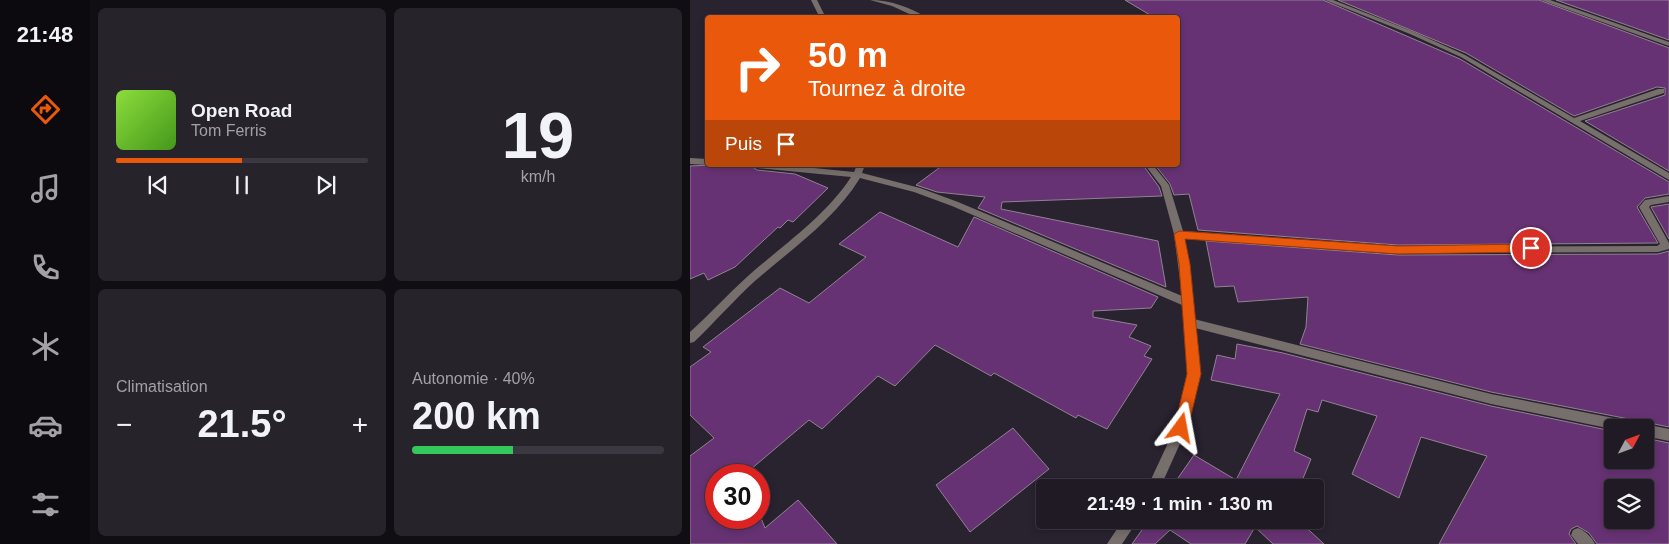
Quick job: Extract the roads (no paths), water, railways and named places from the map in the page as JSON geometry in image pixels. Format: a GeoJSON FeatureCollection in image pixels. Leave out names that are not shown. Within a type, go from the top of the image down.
{"type":"FeatureCollection","features":[{"type":"Feature","properties":{"kind":"street"},"geometry":{"type":"LineString","coordinates":[[814,0],[822,15]]}},
{"type":"Feature","properties":{"kind":"street"},"geometry":{"type":"LineString","coordinates":[[874,0],[894,5],[917,15]]}},
{"type":"Feature","properties":{"kind":"street"},"geometry":{"type":"LineString","coordinates":[[1328,0],[1412,33],[1463,56],[1669,178]]}},
{"type":"Feature","properties":{"kind":"street"},"geometry":{"type":"LineString","coordinates":[[1544,0],[1669,44]]}},
{"type":"Feature","properties":{"kind":"street"},"geometry":{"type":"LineString","coordinates":[[1573,120],[1661,91]]}},
{"type":"Feature","properties":{"kind":"street"},"geometry":{"type":"LineString","coordinates":[[690,161],[705,162]]}},
{"type":"Feature","properties":{"kind":"street"},"geometry":{"type":"LineString","coordinates":[[798,167],[860,170],[955,204],[1188,303]]}},
{"type":"Feature","properties":{"kind":"street"},"geometry":{"type":"LineString","coordinates":[[1151,167],[1166,185],[1179,234],[1188,303],[1194,374],[1181,428],[1157,479]]}},
{"type":"Feature","properties":{"kind":"street"},"geometry":{"type":"LineString","coordinates":[[690,339],[739,290],[837,202],[860,170]]}},
{"type":"Feature","properties":{"kind":"street"},"geometry":{"type":"LineString","coordinates":[[1179,234],[1398,250],[1658,249],[1666,246],[1644,207],[1648,202],[1669,199]]}},
{"type":"Feature","properties":{"kind":"street"},"geometry":{"type":"LineString","coordinates":[[1190,322],[1491,399],[1604,422]]}},
{"type":"Feature","properties":{"kind":"street"},"geometry":{"type":"LineString","coordinates":[[1654,432],[1669,434]]}},
{"type":"Feature","properties":{"kind":"street"},"geometry":{"type":"LineString","coordinates":[[1114,544],[1125,529]]}}]}
